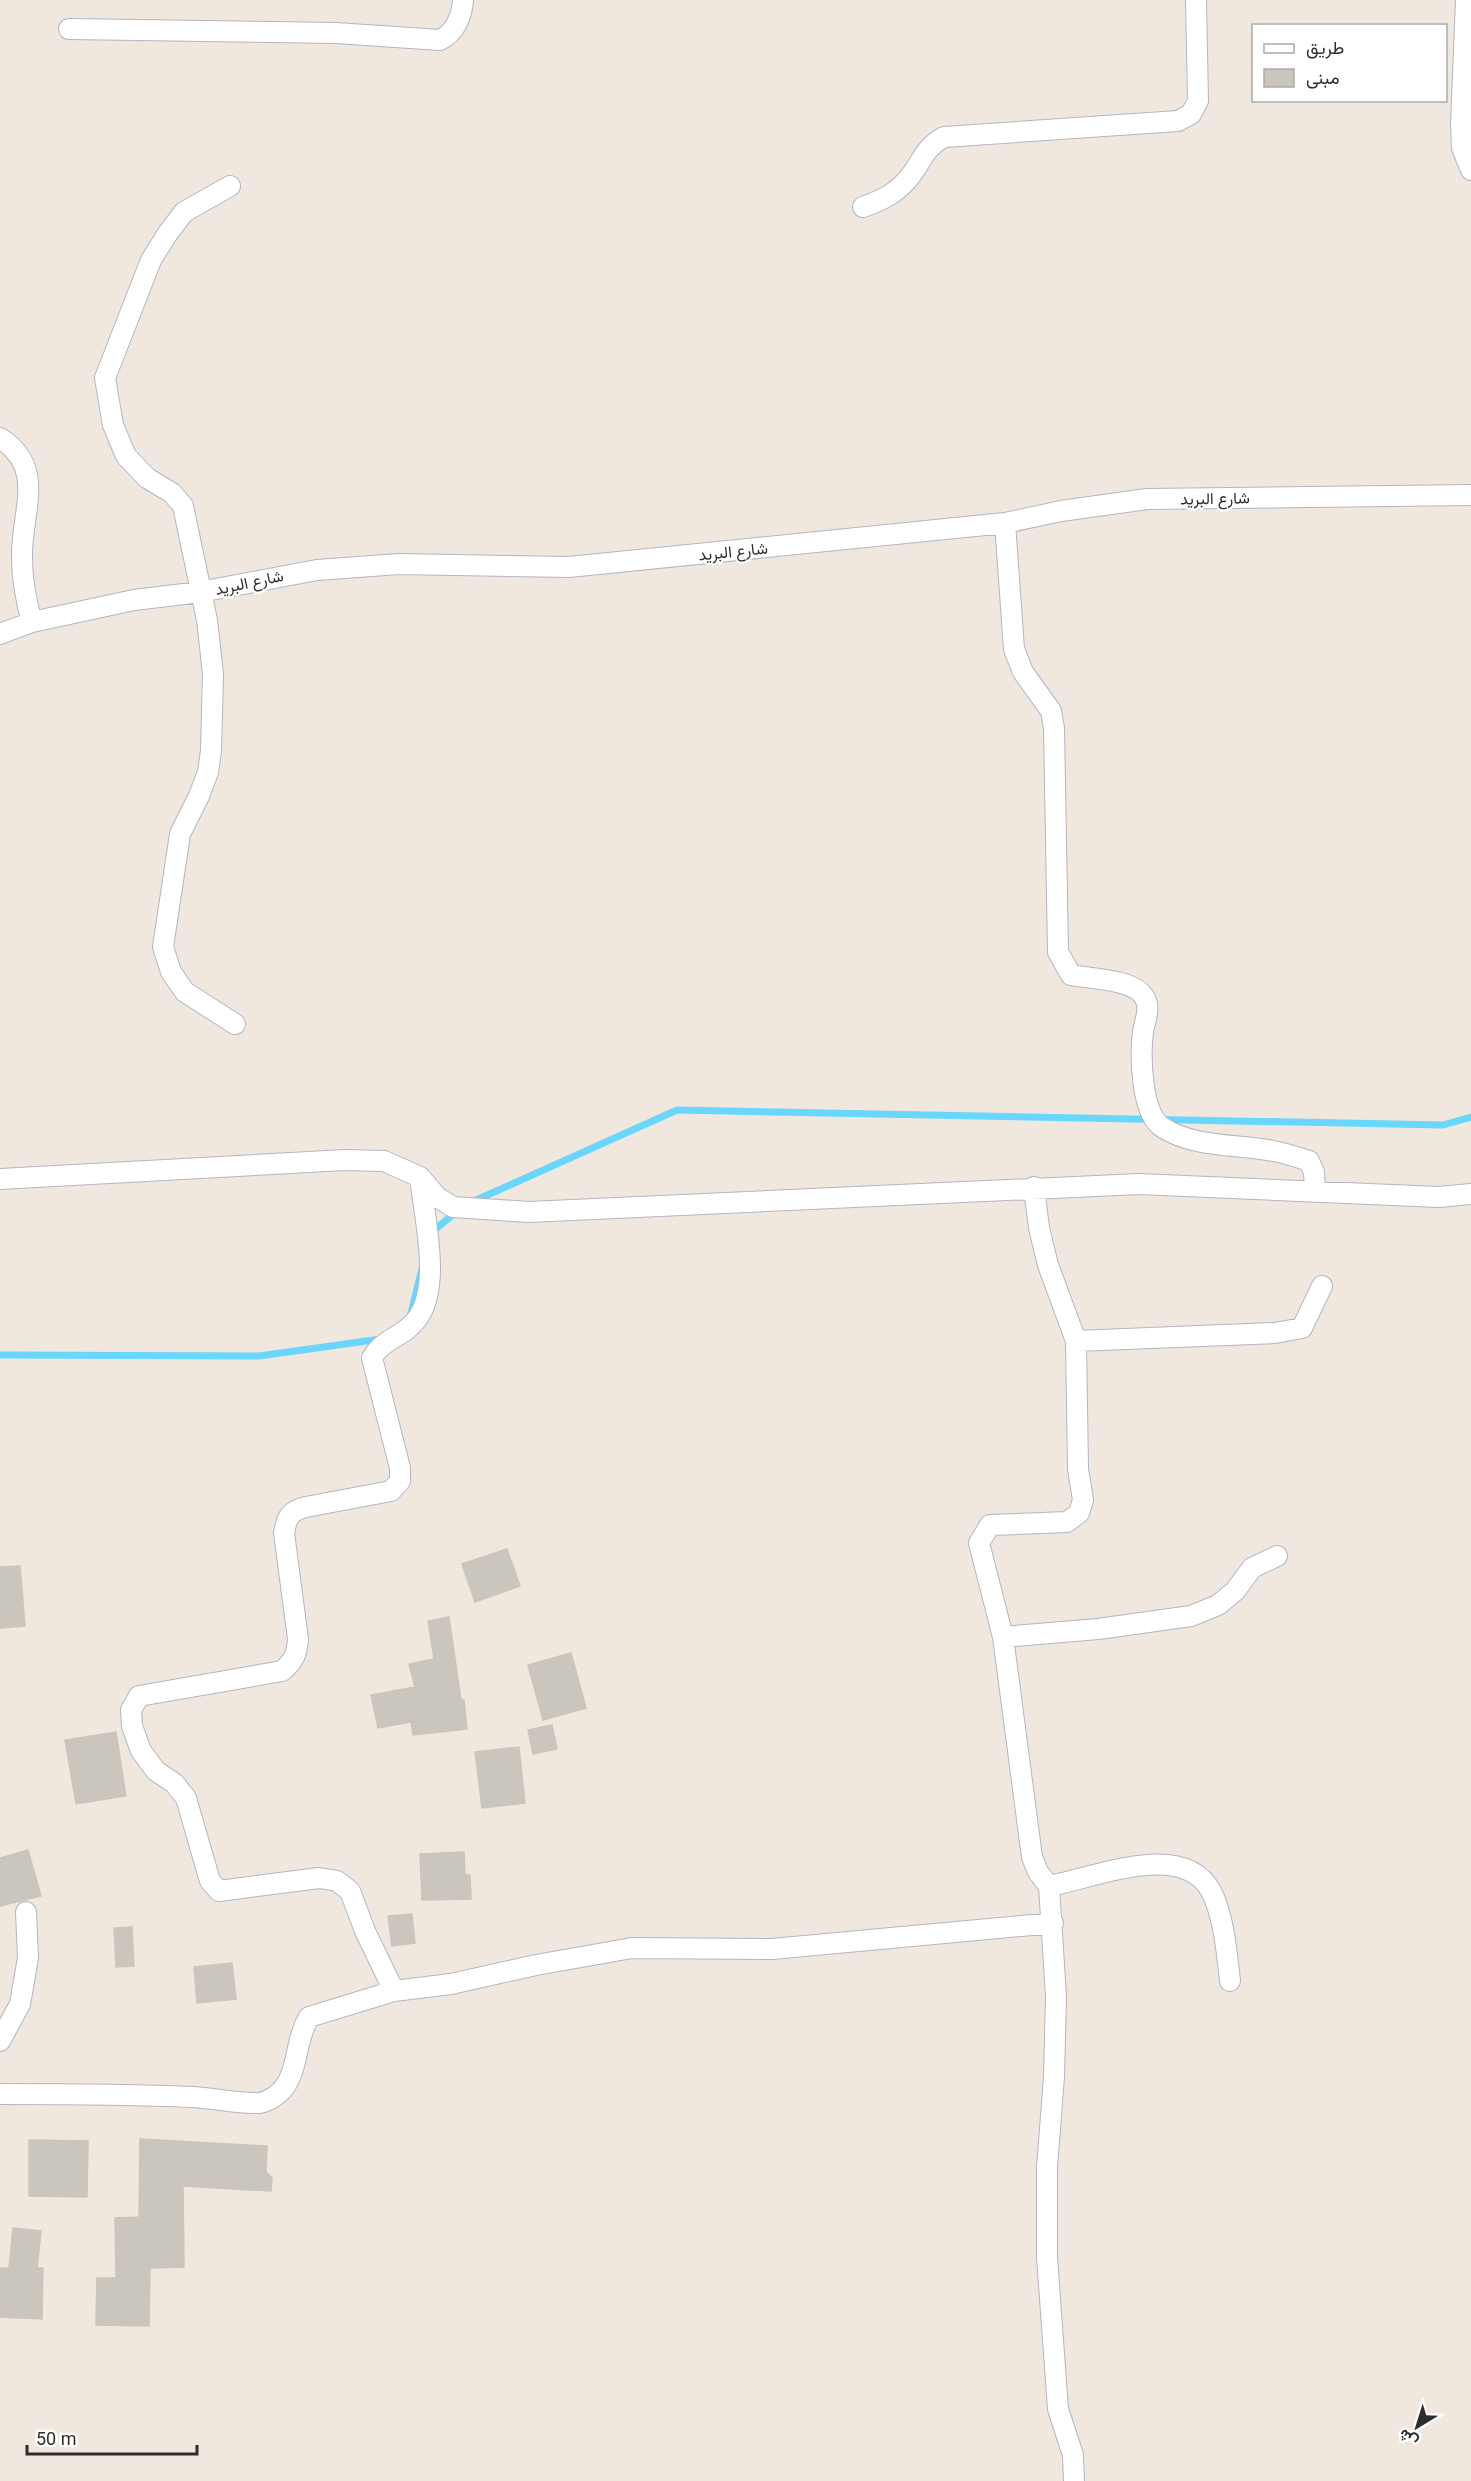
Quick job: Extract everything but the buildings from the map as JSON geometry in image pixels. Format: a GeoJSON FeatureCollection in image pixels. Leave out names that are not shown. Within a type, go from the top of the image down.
{"type":"FeatureCollection","features":[{"type":"Feature","properties":{"kind":"street"},"geometry":{"type":"LineString","coordinates":[[69,29],[336,33],[440,40],[452,31],[460,17],[463,0]]}},
{"type":"Feature","properties":{"kind":"street"},"geometry":{"type":"LineString","coordinates":[[863,207],[894,193],[909,179],[930,145],[944,137],[1178,121],[1191,114],[1198,101],[1196,0]]}},
{"type":"Feature","properties":{"kind":"street"},"geometry":{"type":"LineString","coordinates":[[1466,0],[1461,125],[1462,148],[1471,170]]}},
{"type":"Feature","properties":{"kind":"street"},"geometry":{"type":"LineString","coordinates":[[230,186],[184,212],[168,233],[151,260],[105,378],[113,425],[126,456],[147,478],[172,493],[183,506],[207,620],[213,674],[211,751],[208,772],[180,834],[163,947],[171,972],[185,992],[235,1024]]}},
{"type":"Feature","properties":{"kind":"street"},"geometry":{"type":"LineString","coordinates":[[0,438],[23,457],[27,471],[29,493],[22,556],[26,602],[32,622]]}},
{"type":"Feature","properties":{"kind":"street","name":"شارع البريد"},"geometry":{"type":"LineString","coordinates":[[0,634],[32,622],[134,600],[200,592],[317,570],[399,564],[569,567],[1005,523],[1061,511],[1148,499],[1471,495]]}},
{"type":"Feature","properties":{"kind":"street"},"geometry":{"type":"LineString","coordinates":[[1005,523],[1014,648],[1023,672],[1051,711],[1054,728],[1058,952],[1071,975],[1124,983],[1142,994],[1149,1012],[1143,1032],[1144,1081],[1148,1108],[1160,1126],[1182,1137],[1275,1151],[1309,1161],[1314,1172],[1315,1191]]}},
{"type":"Feature","properties":{"kind":"street"},"geometry":{"type":"LineString","coordinates":[[0,1179],[345,1160],[384,1161],[420,1177],[437,1197],[453,1207],[529,1212],[1034,1187],[1139,1184],[1439,1197],[1471,1194]]}},
{"type":"Feature","properties":{"kind":"street"},"geometry":{"type":"LineString","coordinates":[[394,1991],[365,1931],[350,1891],[337,1881],[319,1878],[219,1892],[210,1881],[186,1798],[174,1783],[156,1771],[141,1751],[132,1726],[130,1710],[139,1696],[282,1671],[292,1662],[298,1651],[284,1533],[286,1518],[293,1510],[391,1491],[400,1481],[400,1468],[372,1358],[378,1347],[416,1321],[428,1299],[431,1280],[420,1177]]}},
{"type":"Feature","properties":{"kind":"street"},"geometry":{"type":"LineString","coordinates":[[1034,1187],[1039,1228],[1048,1265],[1076,1341],[1077,1459],[1083,1500],[1079,1513],[1067,1522],[990,1525],[979,1543],[1003,1637],[1032,1857],[1038,1872],[1049,1886],[1053,1923],[1056,2008],[1054,2078],[1047,2167],[1047,2257],[1058,2409],[1073,2455],[1074,2481]]}},
{"type":"Feature","properties":{"kind":"street"},"geometry":{"type":"LineString","coordinates":[[1076,1341],[1275,1333],[1302,1328],[1322,1286]]}},
{"type":"Feature","properties":{"kind":"street"},"geometry":{"type":"LineString","coordinates":[[1003,1637],[1098,1629],[1191,1616],[1218,1605],[1235,1591],[1252,1568],[1277,1556]]}},
{"type":"Feature","properties":{"kind":"street"},"geometry":{"type":"LineString","coordinates":[[1049,1886],[1128,1868],[1170,1863],[1191,1869],[1211,1891],[1225,1938],[1230,1981]]}},
{"type":"Feature","properties":{"kind":"street"},"geometry":{"type":"LineString","coordinates":[[0,2041],[20,2004],[27,1958],[26,1912]]}},
{"type":"Feature","properties":{"kind":"street"},"geometry":{"type":"LineString","coordinates":[[0,2094],[190,2097],[264,2103],[279,2092],[292,2076],[300,2032],[309,2017],[394,1991],[451,1984],[536,1965],[632,1948],[772,1949],[1053,1923]]}},
{"type":"Feature","properties":{"kind":"waterway"},"geometry":{"type":"LineString","coordinates":[[472,1202],[677,1110],[1443,1125],[1471,1117]]}},
{"type":"Feature","properties":{"kind":"waterway"},"geometry":{"type":"LineString","coordinates":[[431,1233],[457,1211]]}},
{"type":"Feature","properties":{"kind":"waterway"},"geometry":{"type":"LineString","coordinates":[[410,1317],[422,1269]]}},
{"type":"Feature","properties":{"kind":"waterway"},"geometry":{"type":"LineString","coordinates":[[0,1355],[259,1356],[381,1339]]}}]}
